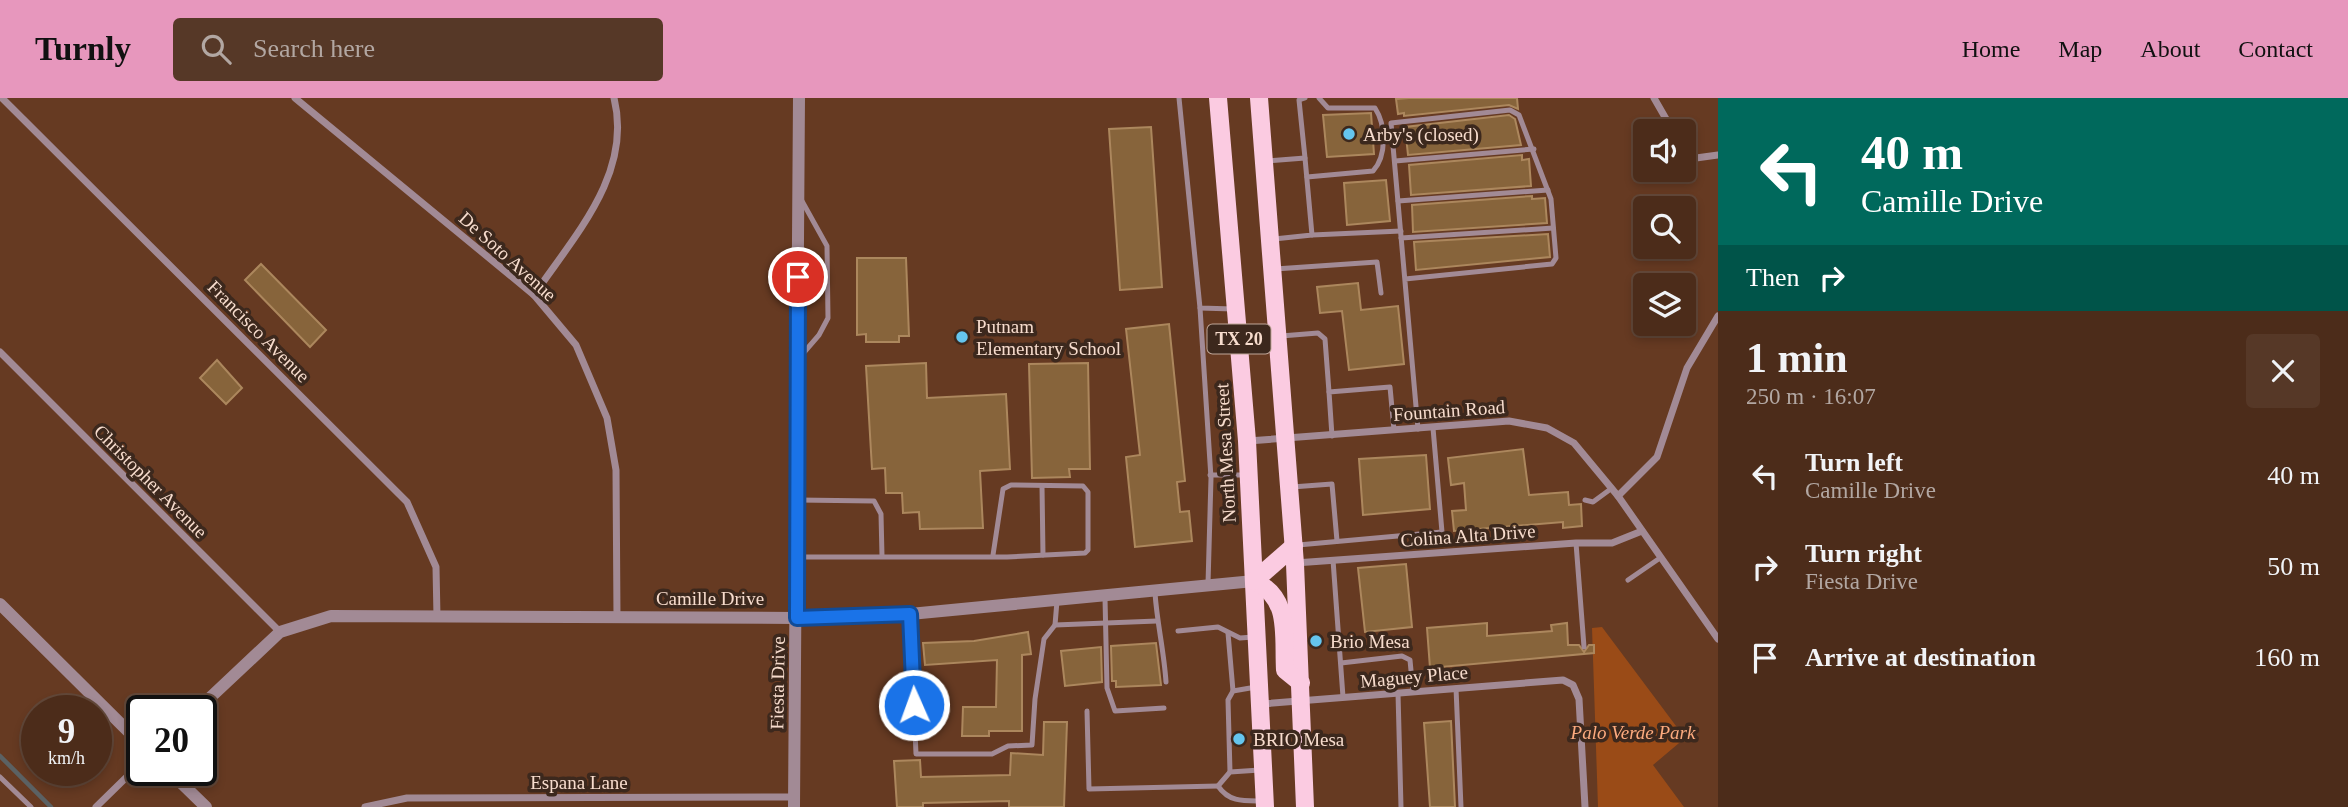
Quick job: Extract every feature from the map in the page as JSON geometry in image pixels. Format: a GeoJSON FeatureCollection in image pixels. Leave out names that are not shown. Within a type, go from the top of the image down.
{"type":"FeatureCollection","features":[{"type":"Feature","properties":{"kind":"main road","name":"North Mesa Street"},"geometry":{"type":"LineString","coordinates":[[1219,98],[1247,441],[1264,804]]}},
{"type":"Feature","properties":{"kind":"main road","name":"TX 20"},"geometry":{"type":"LineString","coordinates":[[1259,98],[1290,487],[1302,692],[1305,807]]}},
{"type":"Feature","properties":{"kind":"main road"},"geometry":{"type":"LineString","coordinates":[[1254,581],[1294,555]]}},
{"type":"Feature","properties":{"kind":"main road"},"geometry":{"type":"LineString","coordinates":[[1254,581],[1271,589],[1280,604],[1286,670],[1302,692]]}},
{"type":"Feature","properties":{"kind":"street","name":"Francisco Avenue"},"geometry":{"type":"LineString","coordinates":[[2,98],[407,502],[436,566],[437,617]]}},
{"type":"Feature","properties":{"kind":"street","name":"De Soto Avenue"},"geometry":{"type":"LineString","coordinates":[[295,98],[534,295],[576,345],[607,418],[616,470],[617,617]]}},
{"type":"Feature","properties":{"kind":"street"},"geometry":{"type":"LineString","coordinates":[[534,295],[596,203],[613,169],[618,138],[614,98]]}},
{"type":"Feature","properties":{"kind":"street","name":"Fiesta Drive"},"geometry":{"type":"LineString","coordinates":[[794,802],[799,98]]}},
{"type":"Feature","properties":{"kind":"street"},"geometry":{"type":"LineString","coordinates":[[1654,98],[1666,119]]}},
{"type":"Feature","properties":{"kind":"street"},"geometry":{"type":"LineString","coordinates":[[1696,158],[1718,155]]}},
{"type":"Feature","properties":{"kind":"street"},"geometry":{"type":"LineString","coordinates":[[1618,496],[1657,457],[1687,368],[1718,317]]}},
{"type":"Feature","properties":{"kind":"street","name":"Christopher Avenue"},"geometry":{"type":"LineString","coordinates":[[0,352],[280,632]]}},
{"type":"Feature","properties":{"kind":"street","name":"Fountain Road"},"geometry":{"type":"LineString","coordinates":[[1247,441],[1509,421],[1547,428],[1574,443],[1612,488],[1718,639]]}},
{"type":"Feature","properties":{"kind":"street","name":"Colina Alta Drive"},"geometry":{"type":"LineString","coordinates":[[1294,555],[1333,560],[1576,542],[1612,543],[1642,531]]}},
{"type":"Feature","properties":{"kind":"street","name":"Camille Drive"},"geometry":{"type":"LineString","coordinates":[[213,695],[280,632],[331,616],[797,618],[910,614],[1105,598],[1254,581]]}},
{"type":"Feature","properties":{"kind":"street"},"geometry":{"type":"LineString","coordinates":[[0,604],[126,729]]}},
{"type":"Feature","properties":{"kind":"street","name":"Maguey Place"},"geometry":{"type":"LineString","coordinates":[[1261,696],[1302,692],[1343,697],[1559,679],[1568,681],[1575,689],[1578,699],[1585,807]]}},
{"type":"Feature","properties":{"kind":"street"},"geometry":{"type":"LineString","coordinates":[[96,807],[126,778]]}},
{"type":"Feature","properties":{"kind":"street"},"geometry":{"type":"LineString","coordinates":[[184,786],[206,807]]}},
{"type":"Feature","properties":{"kind":"street","name":"Espana Lane"},"geometry":{"type":"LineString","coordinates":[[365,807],[407,798],[794,802]]}},
{"type":"Feature","properties":{"kind":"lane"},"geometry":{"type":"LineString","coordinates":[[1179,98],[1200,308],[1210,475],[1207,587]]}},
{"type":"Feature","properties":{"kind":"lane"},"geometry":{"type":"LineString","coordinates":[[1305,98],[1299,100],[1312,236]]}},
{"type":"Feature","properties":{"kind":"lane"},"geometry":{"type":"LineString","coordinates":[[1307,177],[1373,171],[1384,153],[1379,114],[1375,108],[1328,108],[1319,98]]}},
{"type":"Feature","properties":{"kind":"lane"},"geometry":{"type":"LineString","coordinates":[[1405,279],[1546,267],[1556,258],[1548,190],[1520,115],[1510,110],[1391,122],[1418,429]]}},
{"type":"Feature","properties":{"kind":"lane"},"geometry":{"type":"LineString","coordinates":[[1395,161],[1534,149]]}},
{"type":"Feature","properties":{"kind":"lane"},"geometry":{"type":"LineString","coordinates":[[1264,161],[1305,158]]}},
{"type":"Feature","properties":{"kind":"lane"},"geometry":{"type":"LineString","coordinates":[[1398,201],[1548,190]]}},
{"type":"Feature","properties":{"kind":"lane"},"geometry":{"type":"LineString","coordinates":[[798,360],[819,335],[828,317],[827,246],[799,195]]}},
{"type":"Feature","properties":{"kind":"lane"},"geometry":{"type":"LineString","coordinates":[[1401,238],[1553,228]]}},
{"type":"Feature","properties":{"kind":"lane"},"geometry":{"type":"LineString","coordinates":[[1270,239],[1401,230]]}},
{"type":"Feature","properties":{"kind":"lane"},"geometry":{"type":"LineString","coordinates":[[1273,269],[1377,262],[1381,293]]}},
{"type":"Feature","properties":{"kind":"lane"},"geometry":{"type":"LineString","coordinates":[[1200,308],[1236,309]]}},
{"type":"Feature","properties":{"kind":"lane"},"geometry":{"type":"LineString","coordinates":[[1278,336],[1318,333],[1325,339],[1332,436]]}},
{"type":"Feature","properties":{"kind":"lane"},"geometry":{"type":"LineString","coordinates":[[1329,392],[1391,387],[1394,430]]}},
{"type":"Feature","properties":{"kind":"lane"},"geometry":{"type":"LineString","coordinates":[[1294,555],[1336,541],[1442,532],[1433,428]]}},
{"type":"Feature","properties":{"kind":"lane"},"geometry":{"type":"LineString","coordinates":[[1210,475],[1249,475]]}},
{"type":"Feature","properties":{"kind":"lane"},"geometry":{"type":"LineString","coordinates":[[1290,487],[1332,484],[1336,541]]}},
{"type":"Feature","properties":{"kind":"lane"},"geometry":{"type":"LineString","coordinates":[[797,556],[1042,555],[1085,553],[1088,550],[1088,492],[1083,486],[1010,485],[1003,489],[993,555]]}},
{"type":"Feature","properties":{"kind":"lane"},"geometry":{"type":"LineString","coordinates":[[1042,486],[1042,555]]}},
{"type":"Feature","properties":{"kind":"lane"},"geometry":{"type":"LineString","coordinates":[[1585,500],[1593,502],[1612,488]]}},
{"type":"Feature","properties":{"kind":"lane"},"geometry":{"type":"LineString","coordinates":[[797,500],[874,501],[881,514],[882,556]]}},
{"type":"Feature","properties":{"kind":"lane"},"geometry":{"type":"LineString","coordinates":[[1576,542],[1584,647]]}},
{"type":"Feature","properties":{"kind":"lane"},"geometry":{"type":"LineString","coordinates":[[1628,580],[1660,558]]}},
{"type":"Feature","properties":{"kind":"lane"},"geometry":{"type":"LineString","coordinates":[[1333,560],[1343,697]]}},
{"type":"Feature","properties":{"kind":"lane"},"geometry":{"type":"LineString","coordinates":[[1155,593],[1157,621],[1163,633],[1166,682]]}},
{"type":"Feature","properties":{"kind":"lane"},"geometry":{"type":"LineString","coordinates":[[1105,598],[1107,688],[1115,711],[1164,708]]}},
{"type":"Feature","properties":{"kind":"lane"},"geometry":{"type":"LineString","coordinates":[[910,614],[916,754],[992,754],[1009,746],[1032,745],[1035,699],[1044,639],[1055,625],[1057,601]]}},
{"type":"Feature","properties":{"kind":"lane"},"geometry":{"type":"LineString","coordinates":[[1055,625],[1157,621]]}},
{"type":"Feature","properties":{"kind":"lane"},"geometry":{"type":"LineString","coordinates":[[1178,631],[1218,627],[1240,638],[1258,637]]}},
{"type":"Feature","properties":{"kind":"lane"},"geometry":{"type":"LineString","coordinates":[[1087,711],[1089,789],[1218,786],[1230,772],[1228,700],[1233,691],[1228,633]]}},
{"type":"Feature","properties":{"kind":"lane"},"geometry":{"type":"LineString","coordinates":[[1341,663],[1402,656],[1410,660],[1413,692]]}},
{"type":"Feature","properties":{"kind":"lane"},"geometry":{"type":"LineString","coordinates":[[1456,688],[1461,807]]}},
{"type":"Feature","properties":{"kind":"lane"},"geometry":{"type":"LineString","coordinates":[[1233,691],[1261,696]]}},
{"type":"Feature","properties":{"kind":"lane"},"geometry":{"type":"LineString","coordinates":[[1398,693],[1401,807]]}},
{"type":"Feature","properties":{"kind":"lane"},"geometry":{"type":"LineString","coordinates":[[1230,772],[1264,770]]}},
{"type":"Feature","properties":{"kind":"lane"},"geometry":{"type":"LineString","coordinates":[[0,776],[31,807]]}},
{"type":"Feature","properties":{"kind":"lane"},"geometry":{"type":"LineString","coordinates":[[1218,786],[1225,796],[1264,804]]}},
{"type":"Feature","properties":{"kind":"green space","name":"Palo Verde Park"},"geometry":{"type":"Polygon","coordinates":[[[1602,627],[1685,738],[1653,765],[1684,807],[1598,807],[1592,628],[1602,627]]]}},
{"type":"Feature","properties":{"kind":"building"},"geometry":{"type":"Polygon","coordinates":[[[1517,98],[1518,109],[1509,105],[1404,116],[1404,113],[1398,114],[1396,99],[1517,98]]]}},
{"type":"Feature","properties":{"kind":"building","name":"Arby's (closed)"},"geometry":{"type":"Polygon","coordinates":[[[1371,113],[1374,154],[1327,157],[1323,115],[1371,113]]]}},
{"type":"Feature","properties":{"kind":"building"},"geometry":{"type":"Polygon","coordinates":[[[1509,115],[1515,119],[1521,145],[1408,155],[1405,127],[1509,115]]]}},
{"type":"Feature","properties":{"kind":"building"},"geometry":{"type":"Polygon","coordinates":[[[1151,127],[1162,287],[1120,290],[1109,129],[1151,127]]]}},
{"type":"Feature","properties":{"kind":"building"},"geometry":{"type":"Polygon","coordinates":[[[1522,155],[1522,160],[1529,159],[1531,186],[1411,195],[1409,165],[1522,155]]]}},
{"type":"Feature","properties":{"kind":"building"},"geometry":{"type":"Polygon","coordinates":[[[1386,180],[1390,221],[1347,225],[1344,183],[1386,180]]]}},
{"type":"Feature","properties":{"kind":"building"},"geometry":{"type":"Polygon","coordinates":[[[1532,196],[1532,199],[1545,198],[1547,223],[1413,232],[1412,205],[1532,196]]]}},
{"type":"Feature","properties":{"kind":"building"},"geometry":{"type":"Polygon","coordinates":[[[1548,234],[1550,257],[1416,270],[1414,242],[1548,234]]]}},
{"type":"Feature","properties":{"kind":"building"},"geometry":{"type":"Polygon","coordinates":[[[857,258],[906,258],[909,336],[899,336],[899,342],[866,342],[866,334],[857,335],[857,258]]]}},
{"type":"Feature","properties":{"kind":"building"},"geometry":{"type":"Polygon","coordinates":[[[261,264],[326,330],[310,347],[245,280],[261,264]]]}},
{"type":"Feature","properties":{"kind":"building"},"geometry":{"type":"Polygon","coordinates":[[[1358,283],[1361,310],[1398,306],[1404,364],[1349,370],[1342,311],[1320,313],[1317,287],[1358,283]]]}},
{"type":"Feature","properties":{"kind":"building"},"geometry":{"type":"Polygon","coordinates":[[[1169,324],[1185,481],[1177,482],[1180,512],[1189,511],[1192,541],[1135,547],[1126,457],[1140,455],[1126,329],[1169,324]]]}},
{"type":"Feature","properties":{"kind":"building"},"geometry":{"type":"Polygon","coordinates":[[[217,360],[242,388],[226,404],[200,378],[217,360]]]}},
{"type":"Feature","properties":{"kind":"building"},"geometry":{"type":"Polygon","coordinates":[[[926,363],[927,398],[1006,394],[1010,469],[980,471],[983,528],[920,529],[919,512],[903,513],[902,493],[886,493],[885,468],[872,469],[866,366],[926,363]]]}},
{"type":"Feature","properties":{"kind":"building"},"geometry":{"type":"Polygon","coordinates":[[[1088,363],[1090,469],[1069,469],[1070,477],[1032,478],[1029,364],[1088,363]]]}},
{"type":"Feature","properties":{"kind":"building"},"geometry":{"type":"Polygon","coordinates":[[[1523,449],[1529,495],[1568,492],[1569,505],[1581,504],[1582,526],[1563,528],[1563,522],[1454,531],[1452,511],[1466,510],[1464,483],[1451,485],[1448,458],[1523,449]]]}},
{"type":"Feature","properties":{"kind":"building"},"geometry":{"type":"Polygon","coordinates":[[[1426,455],[1430,509],[1363,515],[1359,459],[1426,455]]]}},
{"type":"Feature","properties":{"kind":"building"},"geometry":{"type":"Polygon","coordinates":[[[1406,564],[1412,627],[1365,632],[1358,568],[1406,564]]]}},
{"type":"Feature","properties":{"kind":"building"},"geometry":{"type":"Polygon","coordinates":[[[1487,623],[1487,636],[1552,631],[1551,625],[1567,623],[1568,645],[1579,645],[1584,652],[1589,645],[1594,645],[1594,653],[1430,668],[1427,628],[1487,623]]]}},
{"type":"Feature","properties":{"kind":"building"},"geometry":{"type":"Polygon","coordinates":[[[1028,632],[1031,654],[1022,655],[1022,731],[989,731],[989,736],[962,736],[963,707],[996,707],[997,660],[925,665],[923,643],[974,641],[1028,632]]]}},
{"type":"Feature","properties":{"kind":"building"},"geometry":{"type":"Polygon","coordinates":[[[1156,643],[1161,685],[1116,687],[1116,681],[1112,681],[1111,646],[1156,643]]]}},
{"type":"Feature","properties":{"kind":"building"},"geometry":{"type":"Polygon","coordinates":[[[1101,647],[1102,682],[1065,686],[1061,651],[1101,647]]]}},
{"type":"Feature","properties":{"kind":"building"},"geometry":{"type":"Polygon","coordinates":[[[1451,721],[1455,807],[1430,807],[1424,723],[1451,721]]]}},
{"type":"Feature","properties":{"kind":"building"},"geometry":{"type":"Polygon","coordinates":[[[1044,722],[1067,722],[1064,807],[1009,807],[1009,801],[923,803],[923,807],[897,807],[894,761],[920,760],[921,777],[1010,775],[1011,753],[1043,755],[1044,722]]]}},
{"type":"Feature","properties":{"kind":"waterway"},"geometry":{"type":"LineString","coordinates":[[0,756],[51,807]]}},
{"type":"Feature","properties":{"kind":"place","name":"Arby's (closed)"},"geometry":{"type":"Point","coordinates":[1349,134]}},
{"type":"Feature","properties":{"kind":"place","name":"Putnam Elementary School"},"geometry":{"type":"Point","coordinates":[962,337]}},
{"type":"Feature","properties":{"kind":"place","name":"Brio Mesa"},"geometry":{"type":"Point","coordinates":[1316,641]}},
{"type":"Feature","properties":{"kind":"place","name":"BRIO Mesa"},"geometry":{"type":"Point","coordinates":[1239,739]}},
{"type":"Feature","properties":{"kind":"route"},"geometry":{"type":"LineString","coordinates":[[798,277],[797,618],[910,614],[914,705]]}}]}
